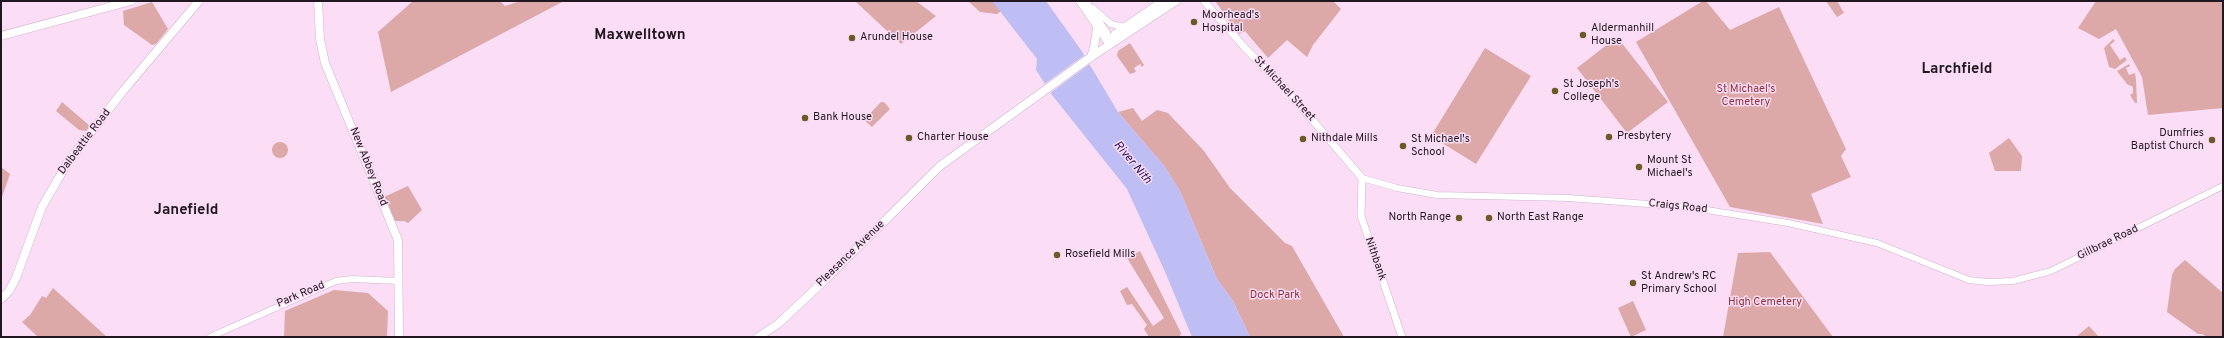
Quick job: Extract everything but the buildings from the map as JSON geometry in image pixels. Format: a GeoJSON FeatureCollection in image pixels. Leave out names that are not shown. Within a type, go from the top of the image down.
{"type":"FeatureCollection","features":[{"type":"Feature","properties":{"kind":"main road"},"geometry":{"type":"LineString","coordinates":[[1,36],[131,1]]}},
{"type":"Feature","properties":{"kind":"main road","name":"Dalbeattie Road"},"geometry":{"type":"LineString","coordinates":[[1,299],[9,291],[16,278],[42,207],[68,162],[123,91],[198,1]]}},
{"type":"Feature","properties":{"kind":"main road","name":"New Abbey Road"},"geometry":{"type":"LineString","coordinates":[[318,1],[320,38],[325,63],[398,240],[399,337]]}},
{"type":"Feature","properties":{"kind":"main road"},"geometry":{"type":"LineString","coordinates":[[1109,46],[1115,34],[1163,1]]}},
{"type":"Feature","properties":{"kind":"main road","name":"Pleasance Avenue"},"geometry":{"type":"LineString","coordinates":[[758,337],[778,324],[826,279],[940,166],[1089,59],[1176,1]]}},
{"type":"Feature","properties":{"kind":"main road","name":"St Michael Street"},"geometry":{"type":"LineString","coordinates":[[1204,1],[1244,47],[1285,88],[1362,178]]}},
{"type":"Feature","properties":{"kind":"main road"},"geometry":{"type":"LineString","coordinates":[[1089,59],[1094,48],[1097,28]]}},
{"type":"Feature","properties":{"kind":"main road","name":"Nithbank"},"geometry":{"type":"LineString","coordinates":[[1362,178],[1361,216],[1402,337]]}},
{"type":"Feature","properties":{"kind":"street"},"geometry":{"type":"LineString","coordinates":[[1079,1],[1109,46]]}},
{"type":"Feature","properties":{"kind":"street"},"geometry":{"type":"LineString","coordinates":[[1086,1],[1107,32],[1109,46]]}},
{"type":"Feature","properties":{"kind":"street"},"geometry":{"type":"LineString","coordinates":[[1086,1],[1111,24],[1125,27]]}},
{"type":"Feature","properties":{"kind":"street","name":"Craigs Road"},"geometry":{"type":"LineString","coordinates":[[1362,178],[1397,188],[1437,195],[1568,198],[1688,207],[1788,223],[1877,243],[1970,280],[1987,282]]}},
{"type":"Feature","properties":{"kind":"street","name":"Gillbrae Road"},"geometry":{"type":"LineString","coordinates":[[1987,282],[2013,281],[2051,271],[2223,186]]}},
{"type":"Feature","properties":{"kind":"street","name":"Park Road"},"geometry":{"type":"LineString","coordinates":[[210,337],[336,281],[364,279],[399,281]]}},
{"type":"Feature","properties":{"kind":"green space"},"geometry":{"type":"Polygon","coordinates":[[[413,1],[500,1],[505,6],[521,1],[564,1],[391,92],[378,32],[413,1]]]}},
{"type":"Feature","properties":{"kind":"green space"},"geometry":{"type":"Polygon","coordinates":[[[855,1],[916,1],[936,16],[901,44],[855,1]]]}},
{"type":"Feature","properties":{"kind":"green space"},"geometry":{"type":"Polygon","coordinates":[[[968,1],[992,1],[1001,11],[997,14],[980,12],[968,1]]]}},
{"type":"Feature","properties":{"kind":"green space"},"geometry":{"type":"Polygon","coordinates":[[[1215,1],[1333,1],[1341,9],[1313,45],[1307,57],[1287,40],[1268,58],[1245,31],[1239,34],[1215,1]]]}},
{"type":"Feature","properties":{"kind":"green space","name":"St Michael's Cemetery"},"geometry":{"type":"Polygon","coordinates":[[[1703,1],[1706,1],[1730,30],[1779,7],[1846,149],[1841,156],[1851,177],[1811,194],[1823,224],[1730,207],[1636,42],[1703,1]]]}},
{"type":"Feature","properties":{"kind":"green space"},"geometry":{"type":"Polygon","coordinates":[[[1826,1],[1837,1],[1844,13],[1837,17],[1826,1]]]}},
{"type":"Feature","properties":{"kind":"green space"},"geometry":{"type":"Polygon","coordinates":[[[2096,1],[2223,1],[2223,108],[2148,115],[2142,77],[2116,29],[2099,39],[2078,28],[2096,1]]]}},
{"type":"Feature","properties":{"kind":"green space"},"geometry":{"type":"Polygon","coordinates":[[[152,2],[168,29],[156,44],[152,45],[124,25],[123,11],[152,2]]]}},
{"type":"Feature","properties":{"kind":"green space"},"geometry":{"type":"Polygon","coordinates":[[[1617,37],[1668,102],[1627,133],[1577,68],[1617,37]]]}},
{"type":"Feature","properties":{"kind":"green space"},"geometry":{"type":"Polygon","coordinates":[[[2113,39],[2115,41],[2110,45],[2120,60],[2125,57],[2127,60],[2115,69],[2109,67],[2104,48],[2113,39]]]}},
{"type":"Feature","properties":{"kind":"green space"},"geometry":{"type":"Polygon","coordinates":[[[1130,43],[1144,65],[1142,67],[1140,64],[1134,68],[1136,72],[1130,74],[1117,56],[1118,51],[1130,43]]]}},
{"type":"Feature","properties":{"kind":"green space"},"geometry":{"type":"Polygon","coordinates":[[[1485,48],[1531,76],[1476,164],[1431,136],[1485,48]]]}},
{"type":"Feature","properties":{"kind":"green space"},"geometry":{"type":"Polygon","coordinates":[[[2129,64],[2130,66],[2126,68],[2129,75],[2135,73],[2137,103],[2135,103],[2130,95],[2133,93],[2133,87],[2127,84],[2117,71],[2129,64]]]}},
{"type":"Feature","properties":{"kind":"green space"},"geometry":{"type":"Polygon","coordinates":[[[62,102],[90,126],[86,131],[79,130],[56,111],[62,102]]]}},
{"type":"Feature","properties":{"kind":"green space"},"geometry":{"type":"Polygon","coordinates":[[[881,102],[884,102],[890,109],[872,127],[864,120],[881,102]]]}},
{"type":"Feature","properties":{"kind":"green space","name":"Dock Park"},"geometry":{"type":"Polygon","coordinates":[[[1133,108],[1142,121],[1157,110],[1168,113],[1204,151],[1230,188],[1285,243],[1292,246],[1344,337],[1250,337],[1233,301],[1217,279],[1180,191],[1165,167],[1118,112],[1133,108]]]}},
{"type":"Feature","properties":{"kind":"green space"},"geometry":{"type":"Polygon","coordinates":[[[2009,138],[2022,156],[2021,171],[1995,171],[1989,153],[2009,138]]]}},
{"type":"Feature","properties":{"kind":"green space"},"geometry":{"type":"Polygon","coordinates":[[[277,142],[283,142],[288,147],[286,156],[283,158],[277,158],[272,153],[272,147],[277,142]]]}},
{"type":"Feature","properties":{"kind":"green space"},"geometry":{"type":"Polygon","coordinates":[[[1,167],[10,174],[1,200],[1,167]]]}},
{"type":"Feature","properties":{"kind":"green space"},"geometry":{"type":"Polygon","coordinates":[[[408,186],[422,210],[408,223],[404,221],[395,221],[384,197],[408,186]]]}},
{"type":"Feature","properties":{"kind":"green space"},"geometry":{"type":"Polygon","coordinates":[[[1140,251],[1181,333],[1180,337],[1149,337],[1144,329],[1147,325],[1132,304],[1127,305],[1120,291],[1127,287],[1153,326],[1164,318],[1127,258],[1140,251]]]}},
{"type":"Feature","properties":{"kind":"green space","name":"High Cemetery"},"geometry":{"type":"Polygon","coordinates":[[[1770,252],[1833,337],[1723,337],[1738,253],[1770,252]]]}},
{"type":"Feature","properties":{"kind":"green space"},"geometry":{"type":"Polygon","coordinates":[[[2185,260],[2223,293],[2223,337],[2207,337],[2202,334],[2198,334],[2167,312],[2172,275],[2175,269],[2185,260]]]}},
{"type":"Feature","properties":{"kind":"green space"},"geometry":{"type":"Polygon","coordinates":[[[53,288],[107,337],[38,337],[22,322],[30,315],[42,296],[46,298],[53,288]]]}},
{"type":"Feature","properties":{"kind":"green space"},"geometry":{"type":"Polygon","coordinates":[[[334,290],[368,293],[388,311],[387,337],[284,337],[285,311],[334,290]]]}},
{"type":"Feature","properties":{"kind":"green space"},"geometry":{"type":"Polygon","coordinates":[[[1633,301],[1646,330],[1631,337],[1618,308],[1633,301]]]}},
{"type":"Feature","properties":{"kind":"green space"},"geometry":{"type":"Polygon","coordinates":[[[2089,326],[2099,337],[2076,337],[2089,326]]]}},
{"type":"Feature","properties":{"kind":"water","name":"River Nith"},"geometry":{"type":"Polygon","coordinates":[[[992,1],[1046,1],[1081,50],[1118,112],[1165,167],[1180,191],[1217,279],[1233,301],[1250,337],[1192,337],[1166,274],[1127,189],[1052,95],[1036,70],[1037,59],[992,1]]]}},
{"type":"Feature","properties":{"kind":"pier"},"geometry":{"type":"Polygon","coordinates":[[[1086,54],[1091,63],[1049,94],[1043,85],[1086,54]]]}},
{"type":"Feature","properties":{"kind":"place","name":"Moorhead's Hospital"},"geometry":{"type":"Point","coordinates":[1194,22]}},
{"type":"Feature","properties":{"kind":"place","name":"Aldermanhill House"},"geometry":{"type":"Point","coordinates":[1583,35]}},
{"type":"Feature","properties":{"kind":"place","name":"Arundel House"},"geometry":{"type":"Point","coordinates":[852,38]}},
{"type":"Feature","properties":{"kind":"place","name":"St Joseph's College"},"geometry":{"type":"Point","coordinates":[1555,91]}},
{"type":"Feature","properties":{"kind":"place","name":"Bank House"},"geometry":{"type":"Point","coordinates":[805,118]}},
{"type":"Feature","properties":{"kind":"place","name":"Presbytery"},"geometry":{"type":"Point","coordinates":[1609,137]}},
{"type":"Feature","properties":{"kind":"place","name":"Charter House"},"geometry":{"type":"Point","coordinates":[909,138]}},
{"type":"Feature","properties":{"kind":"place","name":"Nithdale Mills"},"geometry":{"type":"Point","coordinates":[1303,139]}},
{"type":"Feature","properties":{"kind":"place","name":"Dumfries Baptist Church"},"geometry":{"type":"Point","coordinates":[2212,140]}},
{"type":"Feature","properties":{"kind":"place","name":"St Michael's School"},"geometry":{"type":"Point","coordinates":[1403,146]}},
{"type":"Feature","properties":{"kind":"place","name":"Mount St Michael's"},"geometry":{"type":"Point","coordinates":[1639,167]}},
{"type":"Feature","properties":{"kind":"place","name":"North Range"},"geometry":{"type":"Point","coordinates":[1459,218]}},
{"type":"Feature","properties":{"kind":"place","name":"North East Range"},"geometry":{"type":"Point","coordinates":[1489,218]}},
{"type":"Feature","properties":{"kind":"place","name":"Rosefield Mills"},"geometry":{"type":"Point","coordinates":[1057,255]}},
{"type":"Feature","properties":{"kind":"place","name":"St Andrew's RC Primary School"},"geometry":{"type":"Point","coordinates":[1633,283]}},
{"type":"Feature","properties":{"kind":"district","name":"Maxwelltown"},"geometry":{"type":"Point","coordinates":[640,36]}},
{"type":"Feature","properties":{"kind":"district","name":"Larchfield"},"geometry":{"type":"Point","coordinates":[1957,70]}},
{"type":"Feature","properties":{"kind":"district","name":"Janefield"},"geometry":{"type":"Point","coordinates":[186,211]}}]}
